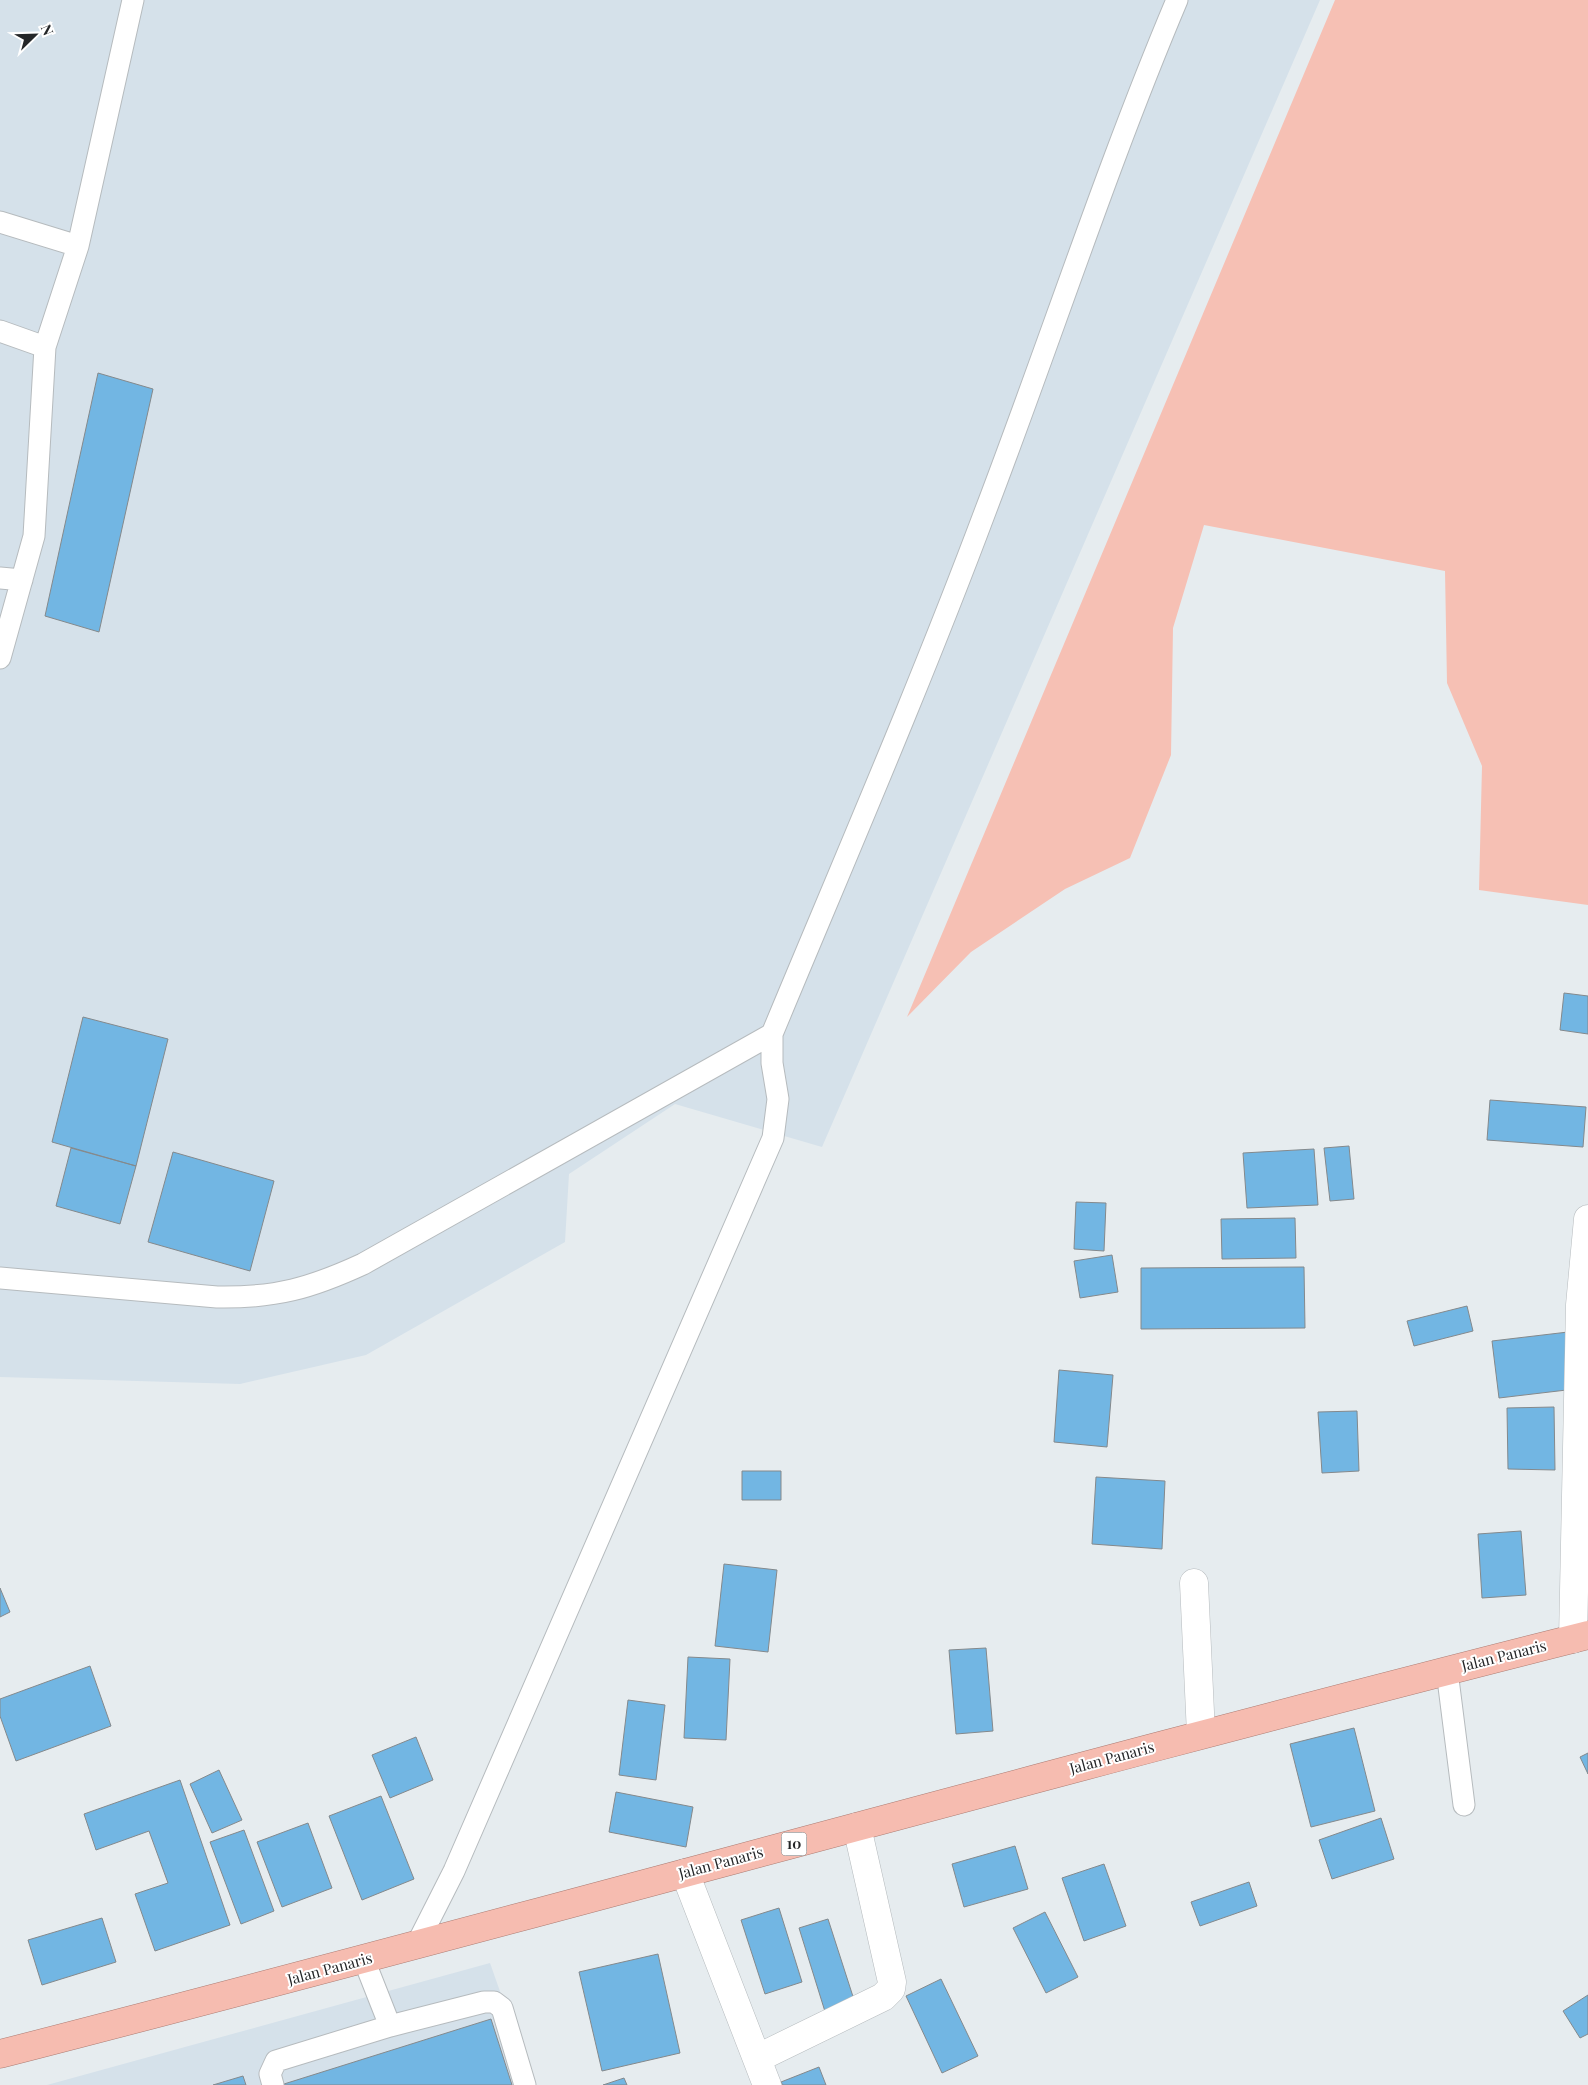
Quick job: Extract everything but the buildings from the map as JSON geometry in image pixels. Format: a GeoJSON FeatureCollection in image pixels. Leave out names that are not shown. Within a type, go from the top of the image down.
{"type":"FeatureCollection","features":[{"type":"Feature","properties":{"kind":"highway","name":"Jalan Panaris"},"geometry":{"type":"LineString","coordinates":[[0,2054],[364,1960],[1201,1734],[1580,1637]]}},
{"type":"Feature","properties":{"kind":"street"},"geometry":{"type":"LineString","coordinates":[[1580,1637],[1580,1305],[1588,1219]]}},
{"type":"Feature","properties":{"kind":"street"},"geometry":{"type":"LineString","coordinates":[[1194,1582],[1201,1734]]}},
{"type":"Feature","properties":{"kind":"street"},"geometry":{"type":"LineString","coordinates":[[758,2058],[883,1998],[891,1989],[892,1982],[857,1827]]}},
{"type":"Feature","properties":{"kind":"street"},"geometry":{"type":"LineString","coordinates":[[685,1873],[767,2085]]}},
{"type":"Feature","properties":{"kind":"lane"},"geometry":{"type":"LineString","coordinates":[[0,658],[34,536],[45,347],[78,246],[133,0]]}},
{"type":"Feature","properties":{"kind":"lane"},"geometry":{"type":"LineString","coordinates":[[416,1946],[454,1871],[773,1138],[778,1099],[772,1062],[772,1034],[918,684],[982,521],[1051,329],[1156,50],[1177,0]]}},
{"type":"Feature","properties":{"kind":"lane"},"geometry":{"type":"LineString","coordinates":[[0,222],[78,246]]}},
{"type":"Feature","properties":{"kind":"lane"},"geometry":{"type":"LineString","coordinates":[[0,332],[45,347]]}},
{"type":"Feature","properties":{"kind":"lane"},"geometry":{"type":"LineString","coordinates":[[0,578],[22,580]]}},
{"type":"Feature","properties":{"kind":"lane"},"geometry":{"type":"LineString","coordinates":[[0,1278],[217,1297],[251,1297],[281,1294],[324,1282],[363,1264],[772,1034]]}},
{"type":"Feature","properties":{"kind":"lane"},"geometry":{"type":"LineString","coordinates":[[1447,1671],[1464,1805]]}},
{"type":"Feature","properties":{"kind":"lane"},"geometry":{"type":"LineString","coordinates":[[364,1960],[390,2026]]}},
{"type":"Feature","properties":{"kind":"lane"},"geometry":{"type":"LineString","coordinates":[[273,2085],[270,2074],[276,2061],[390,2026],[484,2002],[494,2002],[502,2008],[525,2085]]}},
{"type":"Feature","properties":{"kind":"shaded area"},"geometry":{"type":"Polygon","coordinates":[[[0,0],[1320,0],[822,1147],[675,1104],[569,1174],[565,1242],[366,1355],[240,1384],[0,1377],[0,0]]]}},
{"type":"Feature","properties":{"kind":"shaded area"},"geometry":{"type":"Polygon","coordinates":[[[1335,0],[1588,0],[1588,905],[1479,890],[1482,766],[1447,683],[1445,571],[1204,525],[1173,628],[1171,755],[1130,858],[1065,889],[971,952],[907,1017],[1335,0]]]}},
{"type":"Feature","properties":{"kind":"shaded area"},"geometry":{"type":"Polygon","coordinates":[[[490,1963],[533,2085],[47,2085],[490,1963]]]}}]}
